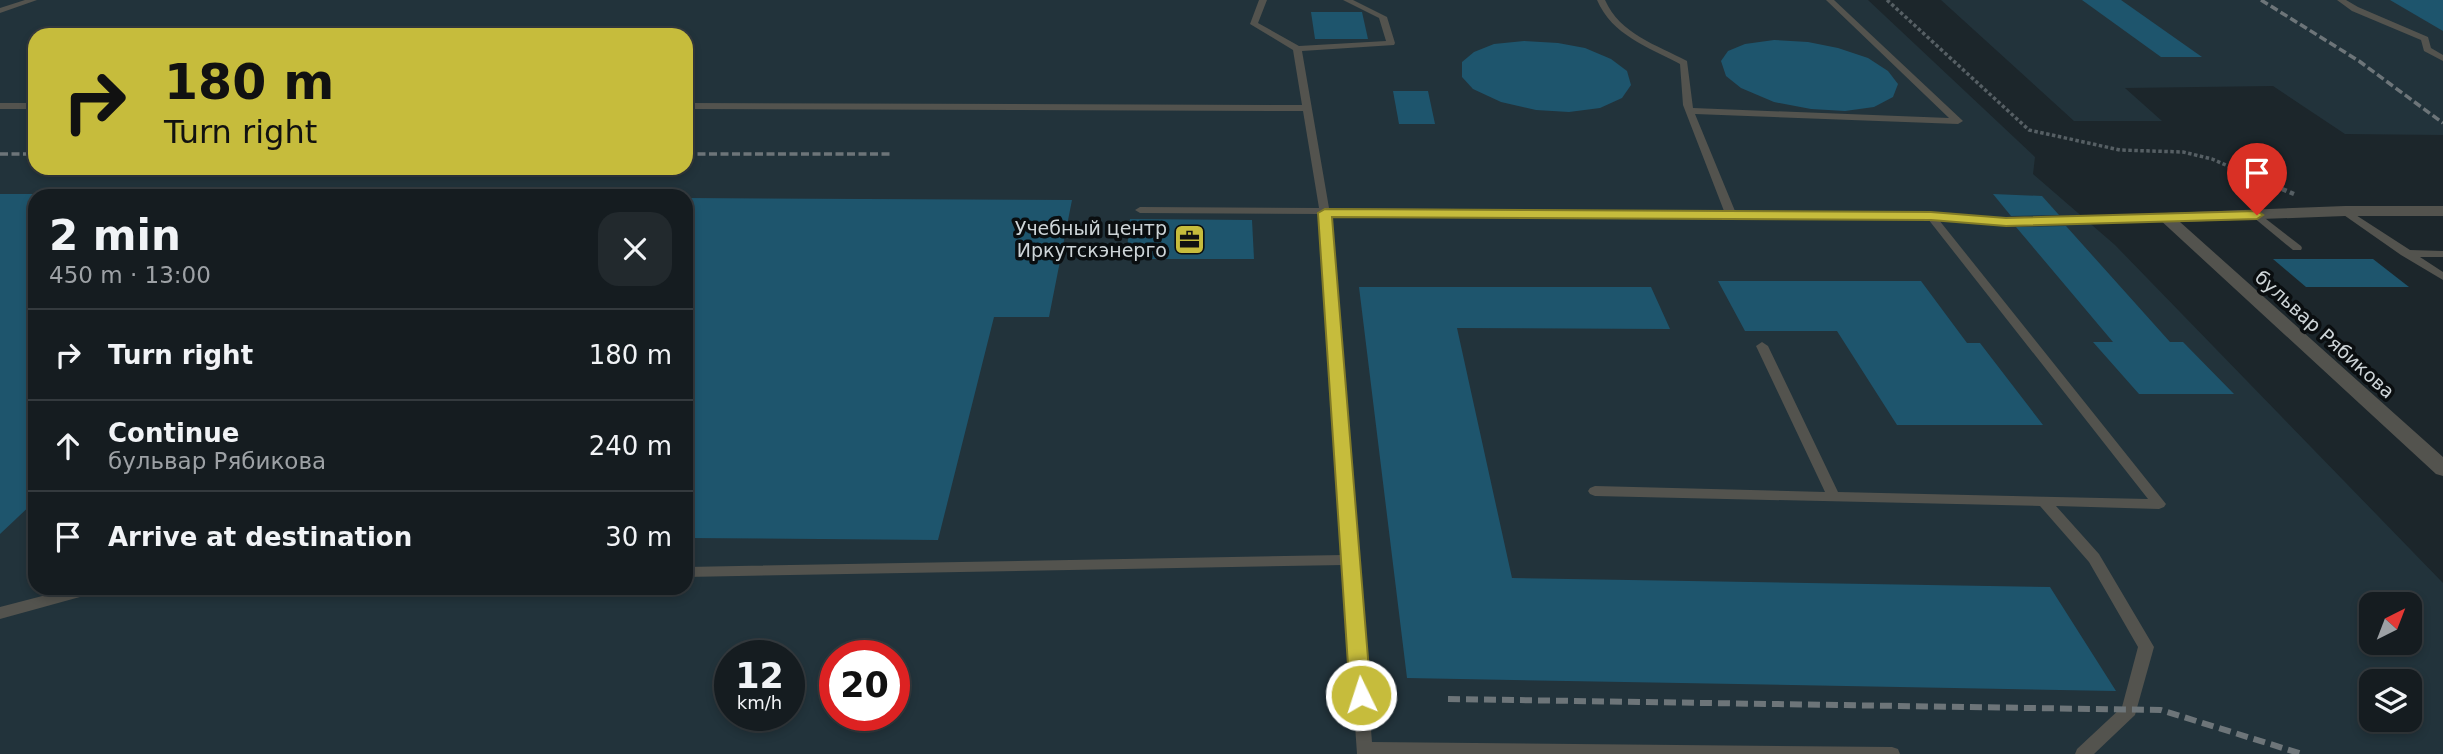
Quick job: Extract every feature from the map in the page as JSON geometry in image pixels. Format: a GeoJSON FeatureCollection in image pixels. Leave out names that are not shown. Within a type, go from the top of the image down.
{"type":"FeatureCollection","features":[{"type":"Feature","properties":{"kind":"street"},"geometry":{"type":"LineString","coordinates":[[2166,218],[2345,211],[2443,211]]}},
{"type":"Feature","properties":{"kind":"street","name":"бульвар Рябикова"},"geometry":{"type":"LineString","coordinates":[[2166,218],[2443,469]]}},
{"type":"Feature","properties":{"kind":"lane"},"geometry":{"type":"LineString","coordinates":[[0,11],[33,0]]}},
{"type":"Feature","properties":{"kind":"lane"},"geometry":{"type":"LineString","coordinates":[[1263,0],[1254,24],[1297,49],[1391,43],[1383,17],[1347,0]]}},
{"type":"Feature","properties":{"kind":"lane"},"geometry":{"type":"LineString","coordinates":[[1601,0],[1604,12],[1613,23],[1684,63],[1689,111],[1731,215]]}},
{"type":"Feature","properties":{"kind":"lane"},"geometry":{"type":"LineString","coordinates":[[1689,111],[1958,121],[1830,0]]}},
{"type":"Feature","properties":{"kind":"lane"},"geometry":{"type":"LineString","coordinates":[[2341,0],[2355,9],[2425,39],[2427,49],[2443,58]]}},
{"type":"Feature","properties":{"kind":"lane"},"geometry":{"type":"LineString","coordinates":[[1297,49],[1325,213],[1365,751],[1892,754]]}},
{"type":"Feature","properties":{"kind":"lane"},"geometry":{"type":"LineString","coordinates":[[0,106],[28,106]]}},
{"type":"Feature","properties":{"kind":"lane"},"geometry":{"type":"LineString","coordinates":[[693,106],[1307,108]]}},
{"type":"Feature","properties":{"kind":"lane"},"geometry":{"type":"LineString","coordinates":[[1140,210],[1931,216],[2006,222],[2166,218]]}},
{"type":"Feature","properties":{"kind":"lane"},"geometry":{"type":"LineString","coordinates":[[2345,211],[2443,277]]}},
{"type":"Feature","properties":{"kind":"lane"},"geometry":{"type":"LineString","coordinates":[[2257,215],[2297,248]]}},
{"type":"Feature","properties":{"kind":"lane"},"geometry":{"type":"LineString","coordinates":[[1595,491],[2159,504],[1931,216]]}},
{"type":"Feature","properties":{"kind":"lane"},"geometry":{"type":"LineString","coordinates":[[2404,253],[2443,254]]}},
{"type":"Feature","properties":{"kind":"lane"},"geometry":{"type":"LineString","coordinates":[[1762,346],[1834,497]]}},
{"type":"Feature","properties":{"kind":"lane"},"geometry":{"type":"LineString","coordinates":[[2043,501],[2094,558],[2146,647],[2129,710],[2082,754]]}},
{"type":"Feature","properties":{"kind":"lane"},"geometry":{"type":"LineString","coordinates":[[693,572],[1351,560]]}},
{"type":"Feature","properties":{"kind":"lane"},"geometry":{"type":"LineString","coordinates":[[0,613],[67,595]]}},
{"type":"Feature","properties":{"kind":"path"},"geometry":{"type":"LineString","coordinates":[[1887,0],[2029,130],[2120,150],[2183,152],[2212,159],[2295,194]]}},
{"type":"Feature","properties":{"kind":"shaded area"},"geometry":{"type":"Polygon","coordinates":[[[0,0],[1868,0],[2035,157],[2033,174],[2115,245],[2443,583],[2443,754],[0,754],[0,0]]]}},
{"type":"Feature","properties":{"kind":"shaded area"},"geometry":{"type":"Polygon","coordinates":[[[1941,0],[2443,0],[2443,135],[2345,134],[2273,86],[2125,88],[2162,121],[2074,121],[1941,0]]]}},
{"type":"Feature","properties":{"kind":"building"},"geometry":{"type":"Polygon","coordinates":[[[2082,0],[2121,0],[2202,57],[2161,57],[2082,0]]]}},
{"type":"Feature","properties":{"kind":"building"},"geometry":{"type":"Polygon","coordinates":[[[2390,0],[2443,0],[2443,31],[2390,0]]]}},
{"type":"Feature","properties":{"kind":"building"},"geometry":{"type":"Polygon","coordinates":[[[1311,12],[1362,12],[1368,39],[1315,39],[1311,12]]]}},
{"type":"Feature","properties":{"kind":"building"},"geometry":{"type":"Polygon","coordinates":[[[1774,40],[1808,42],[1868,58],[1888,71],[1898,84],[1893,97],[1874,107],[1845,111],[1811,109],[1774,102],[1741,88],[1726,76],[1721,61],[1728,51],[1745,44],[1774,40]]]}},
{"type":"Feature","properties":{"kind":"building"},"geometry":{"type":"Polygon","coordinates":[[[1524,41],[1585,48],[1611,59],[1627,71],[1631,85],[1622,98],[1600,108],[1569,112],[1536,110],[1501,102],[1473,89],[1462,77],[1462,62],[1474,52],[1494,44],[1524,41]]]}},
{"type":"Feature","properties":{"kind":"building"},"geometry":{"type":"Polygon","coordinates":[[[1393,91],[1428,91],[1435,124],[1399,124],[1393,91]]]}},
{"type":"Feature","properties":{"kind":"building"},"geometry":{"type":"Polygon","coordinates":[[[0,194],[28,194],[28,508],[0,534],[0,194]]]}},
{"type":"Feature","properties":{"kind":"building"},"geometry":{"type":"Polygon","coordinates":[[[1993,194],[2042,196],[2059,215],[2011,216],[1993,194]]]}},
{"type":"Feature","properties":{"kind":"building"},"geometry":{"type":"Polygon","coordinates":[[[693,198],[1072,200],[1049,317],[994,317],[938,540],[693,538],[693,198]]]}},
{"type":"Feature","properties":{"kind":"building","name":"Учебный центр Иркутскэнерго"},"geometry":{"type":"Polygon","coordinates":[[[1130,219],[1252,220],[1254,259],[1126,259],[1130,219]]]}},
{"type":"Feature","properties":{"kind":"building"},"geometry":{"type":"Polygon","coordinates":[[[2066,226],[2170,342],[2183,342],[2234,394],[2139,394],[2093,342],[2113,342],[2016,227],[2066,226]]]}},
{"type":"Feature","properties":{"kind":"building"},"geometry":{"type":"Polygon","coordinates":[[[2273,259],[2373,259],[2409,287],[2306,287],[2273,259]]]}},
{"type":"Feature","properties":{"kind":"building"},"geometry":{"type":"Polygon","coordinates":[[[1718,281],[1921,281],[1967,343],[1980,343],[2043,425],[1897,425],[1837,331],[1745,331],[1718,281]]]}},
{"type":"Feature","properties":{"kind":"building"},"geometry":{"type":"Polygon","coordinates":[[[1359,287],[1651,287],[1670,329],[1457,328],[1512,578],[2050,587],[2116,691],[1407,678],[1359,287]]]}},
{"type":"Feature","properties":{"kind":"railway"},"geometry":{"type":"LineString","coordinates":[[2261,0],[2359,61],[2443,123]]}},
{"type":"Feature","properties":{"kind":"railway"},"geometry":{"type":"LineString","coordinates":[[0,154],[28,154]]}},
{"type":"Feature","properties":{"kind":"railway"},"geometry":{"type":"LineString","coordinates":[[693,154],[893,154]]}},
{"type":"Feature","properties":{"kind":"railway"},"geometry":{"type":"LineString","coordinates":[[1448,699],[2161,710],[2302,754]]}},
{"type":"Feature","properties":{"kind":"place","name":"Учебный центр Иркутскэнерго"},"geometry":{"type":"Point","coordinates":[1190,239]}},
{"type":"Feature","properties":{"kind":"route"},"geometry":{"type":"LineString","coordinates":[[1361,695],[1325,213],[1931,216],[2006,222],[2257,215]]}}]}
